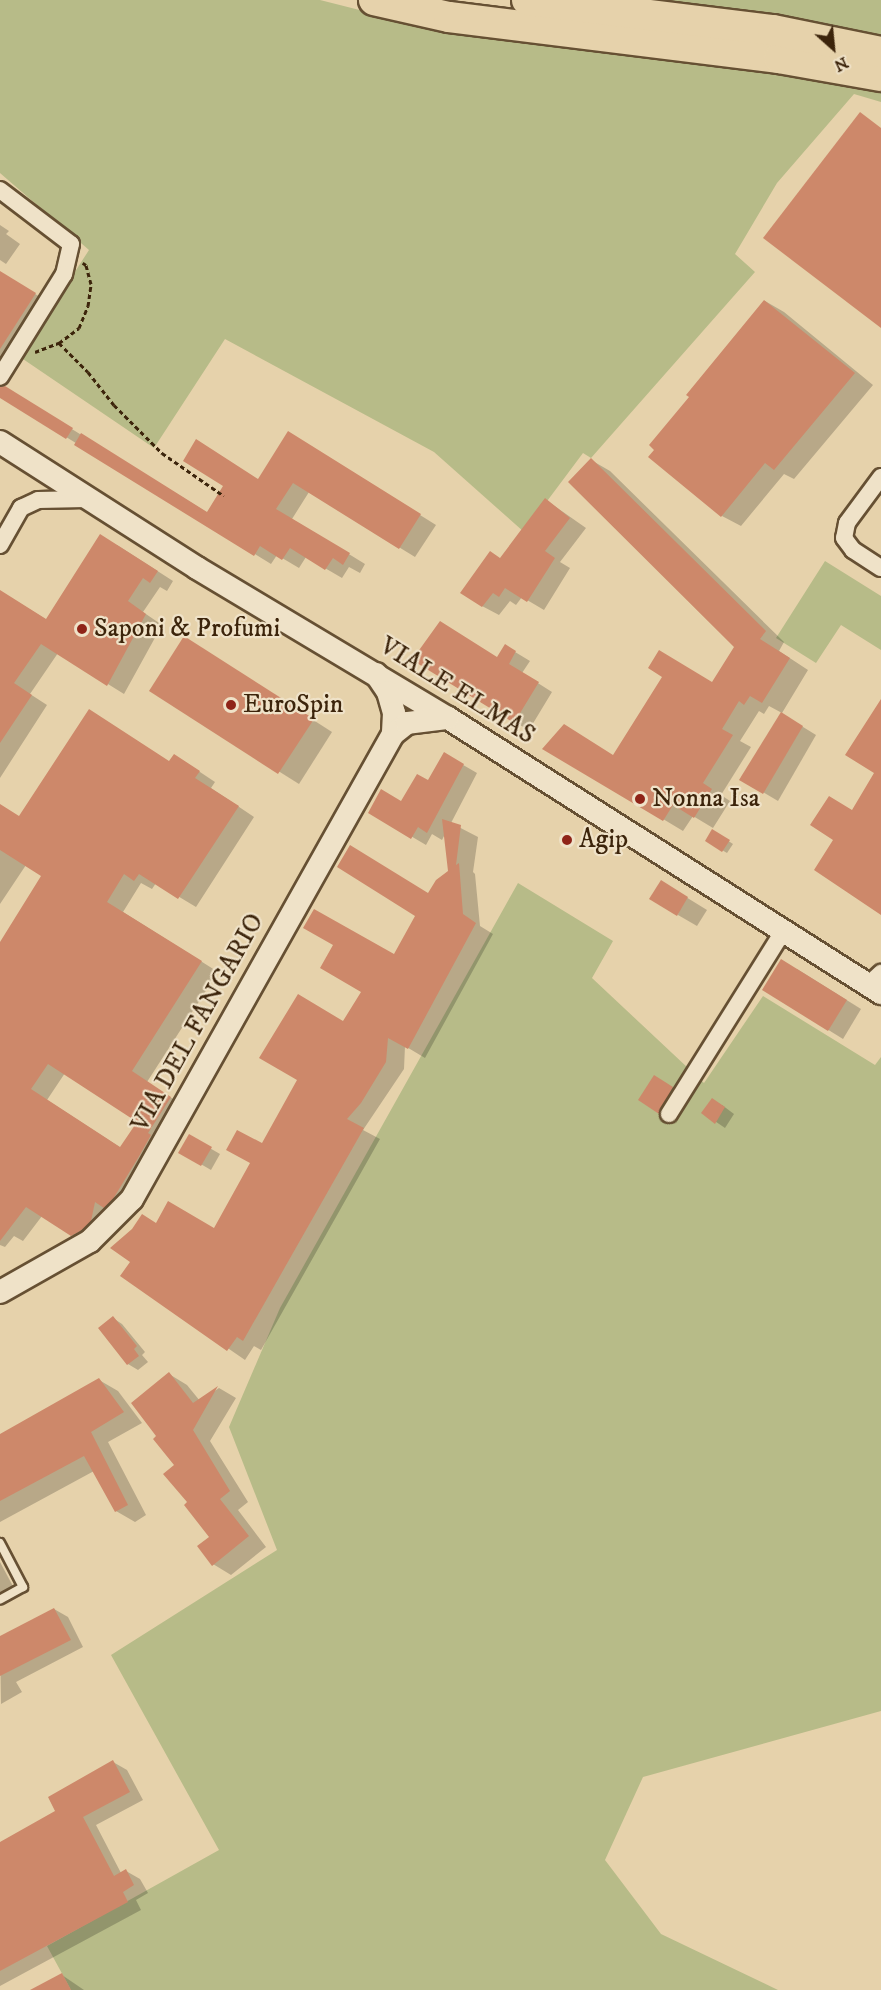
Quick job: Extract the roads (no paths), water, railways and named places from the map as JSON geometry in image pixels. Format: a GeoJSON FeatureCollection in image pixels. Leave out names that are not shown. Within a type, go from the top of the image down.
{"type":"FeatureCollection","features":[{"type":"Feature","properties":{"kind":"highway"},"geometry":{"type":"LineString","coordinates":[[374,0],[449,17],[779,58],[881,76]]}},
{"type":"Feature","properties":{"kind":"highway"},"geometry":{"type":"LineString","coordinates":[[527,0],[773,30],[881,52]]}},
{"type":"Feature","properties":{"kind":"main road","name":"VIALE ELMAS"},"geometry":{"type":"LineString","coordinates":[[0,442],[87,500],[448,718],[784,930],[877,983]]}},
{"type":"Feature","properties":{"kind":"main road"},"geometry":{"type":"LineString","coordinates":[[375,673],[388,692],[394,713],[393,734]]}},
{"type":"Feature","properties":{"kind":"main road"},"geometry":{"type":"LineString","coordinates":[[393,734],[407,723],[448,718]]}},
{"type":"Feature","properties":{"kind":"main road","name":"VIA DEL FANGARIO"},"geometry":{"type":"LineString","coordinates":[[0,1292],[90,1241],[132,1199],[393,734]]}},
{"type":"Feature","properties":{"kind":"street"},"geometry":{"type":"LineString","coordinates":[[0,190],[71,244],[64,274],[0,377]]}},
{"type":"Feature","properties":{"kind":"street"},"geometry":{"type":"LineString","coordinates":[[881,477],[846,523],[844,538],[853,550],[881,568]]}},
{"type":"Feature","properties":{"kind":"street"},"geometry":{"type":"LineString","coordinates":[[0,545],[21,508],[38,500],[87,500]]}},
{"type":"Feature","properties":{"kind":"street"},"geometry":{"type":"LineString","coordinates":[[669,1114],[784,930]]}},
{"type":"Feature","properties":{"kind":"lane"},"geometry":{"type":"LineString","coordinates":[[0,1543],[23,1587],[0,1600]]}},
{"type":"Feature","properties":{"kind":"place","name":"Saponi & Profumi"},"geometry":{"type":"Point","coordinates":[82,629]}},
{"type":"Feature","properties":{"kind":"place","name":"EuroSpin"},"geometry":{"type":"Point","coordinates":[231,705]}},
{"type":"Feature","properties":{"kind":"place","name":"Nonna Isa"},"geometry":{"type":"Point","coordinates":[640,799]}},
{"type":"Feature","properties":{"kind":"place","name":"Agip"},"geometry":{"type":"Point","coordinates":[567,840]}}]}
